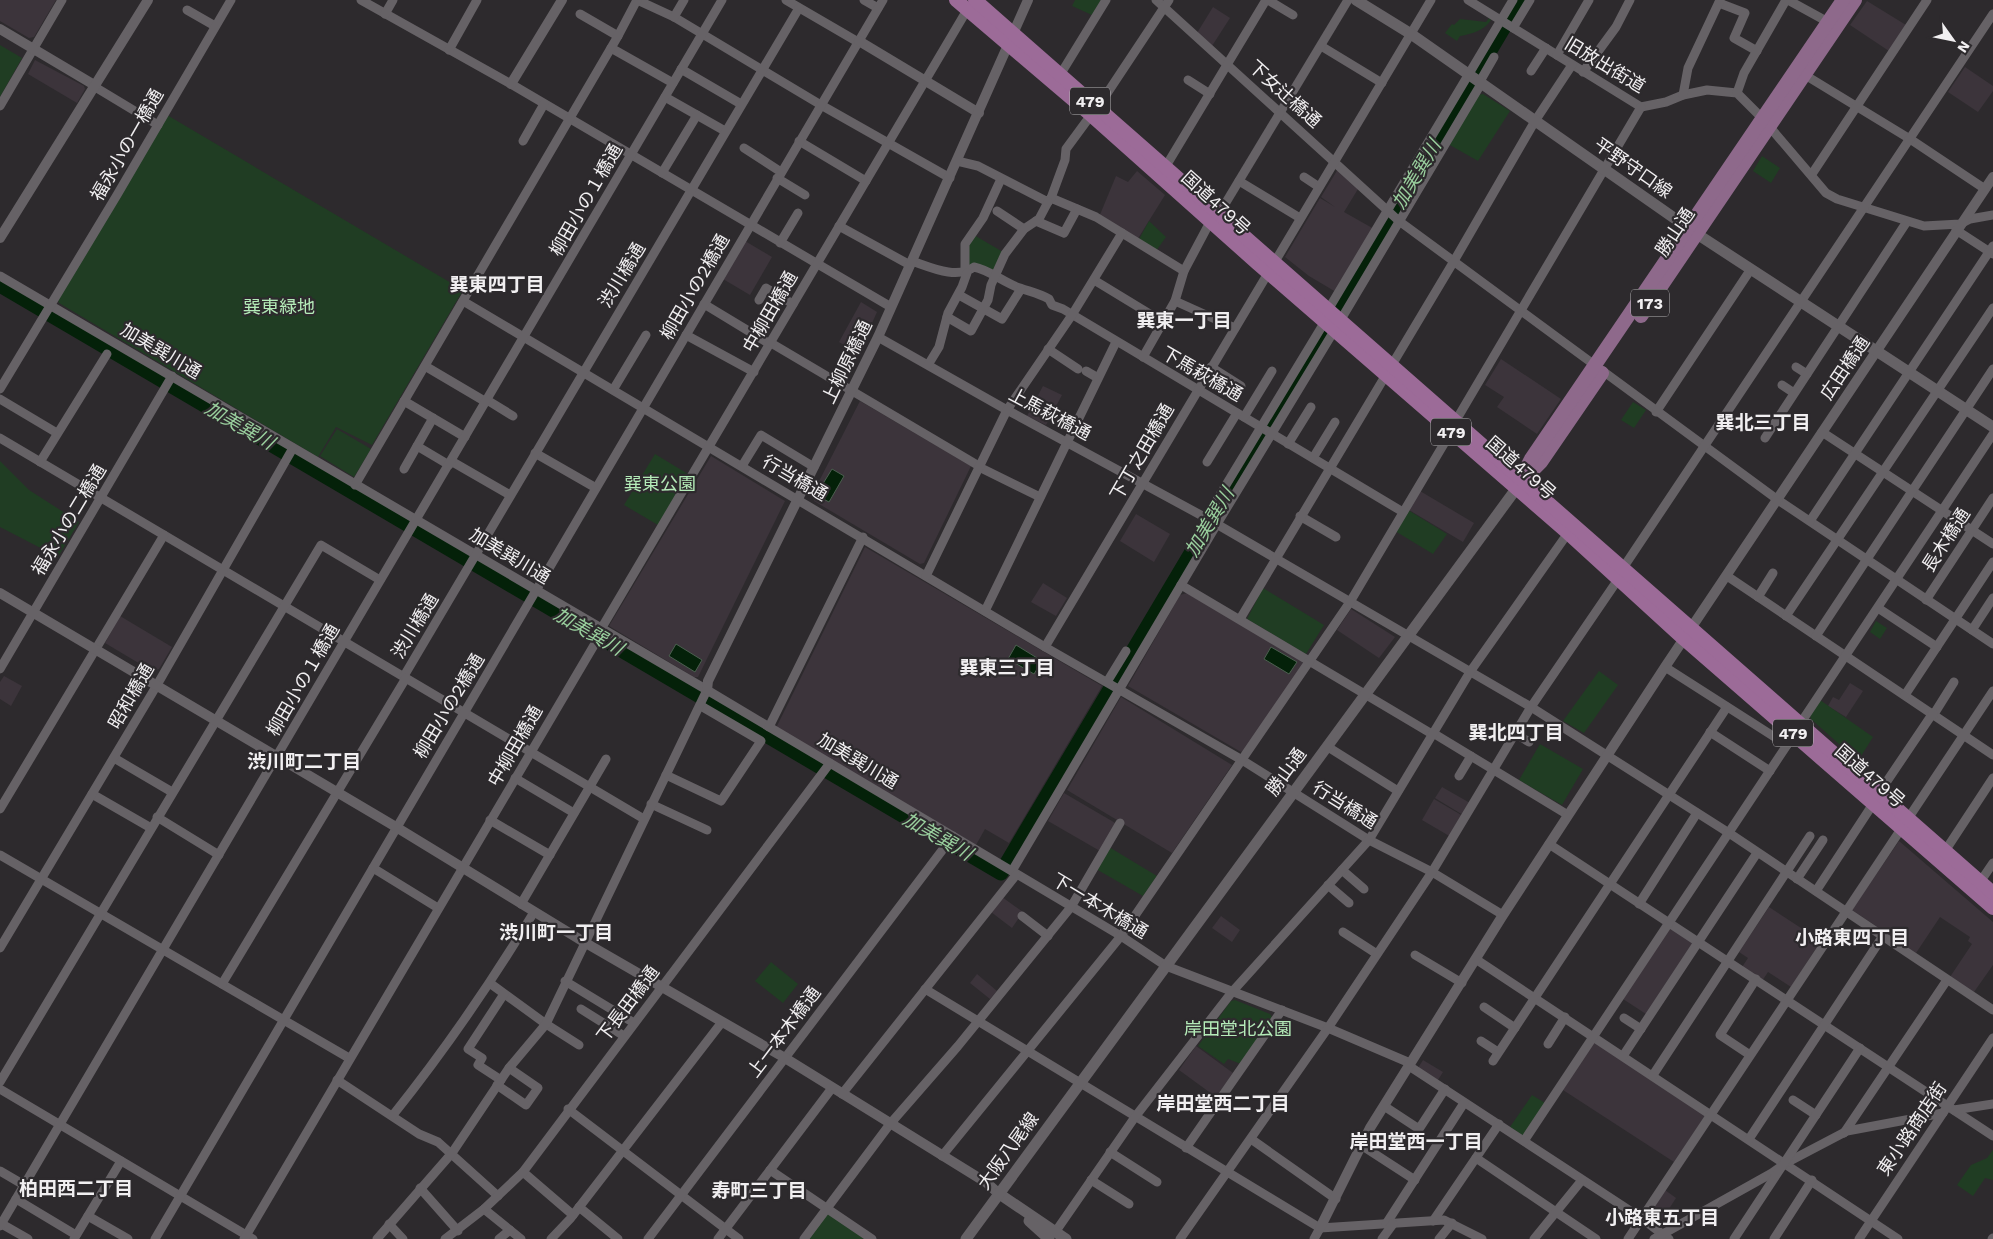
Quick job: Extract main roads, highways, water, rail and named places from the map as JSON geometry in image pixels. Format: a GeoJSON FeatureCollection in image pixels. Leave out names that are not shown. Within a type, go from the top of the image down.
{"type":"FeatureCollection","features":[{"type":"Feature","properties":{"kind":"highway","name":"国道479号"},"geometry":{"type":"LineString","coordinates":[[956,0],[971,5],[1094,111],[1331,321],[1621,573],[1688,633],[1794,734],[1876,798],[1993,908]]}},
{"type":"Feature","properties":{"kind":"highway","name":"国道479号"},"geometry":{"type":"LineString","coordinates":[[1011,40],[1060,75],[1094,111]]}},
{"type":"Feature","properties":{"kind":"highway","name":"国道479号"},"geometry":{"type":"LineString","coordinates":[[1519,485],[1568,533],[1621,573]]}},
{"type":"Feature","properties":{"kind":"highway","name":"国道479号"},"geometry":{"type":"LineString","coordinates":[[1904,824],[1945,851],[1993,893]]}},
{"type":"Feature","properties":{"kind":"main road","name":"平野守口線"},"geometry":{"type":"LineString","coordinates":[[1356,0],[1411,34],[1692,231],[1993,427]]}},
{"type":"Feature","properties":{"kind":"main road","name":"勝山通"},"geometry":{"type":"LineString","coordinates":[[1079,1084],[1366,696],[1519,485],[1531,459],[1599,369],[1766,123],[1843,0]]}},
{"type":"Feature","properties":{"kind":"main road","name":"勝山通"},"geometry":{"type":"LineString","coordinates":[[1766,123],[1805,75],[1855,0]]}},
{"type":"Feature","properties":{"kind":"main road","name":"大阪八尾線"},"geometry":{"type":"LineString","coordinates":[[966,1239],[1079,1084]]}},
{"type":"Feature","properties":{"kind":"main road"},"geometry":{"type":"LineString","coordinates":[[998,1193],[1053,1235],[1066,1239]]}},
{"type":"Feature","properties":{"kind":"waterway","name":"加美巽川"},"geometry":{"type":"LineString","coordinates":[[0,285],[1001,873],[1520,0]]}},
{"type":"Feature","properties":{"kind":"district","name":"巽東四丁目"},"geometry":{"type":"Point","coordinates":[497,284]}},
{"type":"Feature","properties":{"kind":"district","name":"巽東一丁目"},"geometry":{"type":"Point","coordinates":[1184,320]}},
{"type":"Feature","properties":{"kind":"district","name":"巽北三丁目"},"geometry":{"type":"Point","coordinates":[1763,422]}},
{"type":"Feature","properties":{"kind":"district","name":"巽東三丁目"},"geometry":{"type":"Point","coordinates":[1007,667]}},
{"type":"Feature","properties":{"kind":"district","name":"巽北四丁目"},"geometry":{"type":"Point","coordinates":[1516,732]}},
{"type":"Feature","properties":{"kind":"district","name":"渋川町二丁目"},"geometry":{"type":"Point","coordinates":[304,761]}},
{"type":"Feature","properties":{"kind":"district","name":"渋川町一丁目"},"geometry":{"type":"Point","coordinates":[556,932]}},
{"type":"Feature","properties":{"kind":"district","name":"小路東四丁目"},"geometry":{"type":"Point","coordinates":[1852,937]}},
{"type":"Feature","properties":{"kind":"district","name":"岸田堂西二丁目"},"geometry":{"type":"Point","coordinates":[1223,1103]}},
{"type":"Feature","properties":{"kind":"district","name":"岸田堂西一丁目"},"geometry":{"type":"Point","coordinates":[1416,1141]}},
{"type":"Feature","properties":{"kind":"district","name":"柏田西二丁目"},"geometry":{"type":"Point","coordinates":[76,1188]}},
{"type":"Feature","properties":{"kind":"district","name":"寿町三丁目"},"geometry":{"type":"Point","coordinates":[759,1190]}},
{"type":"Feature","properties":{"kind":"district","name":"小路東五丁目"},"geometry":{"type":"Point","coordinates":[1662,1217]}},
{"type":"Feature","properties":{"kind":"park label","name":"巽東緑地"},"geometry":{"type":"Point","coordinates":[279,307]}},
{"type":"Feature","properties":{"kind":"park label","name":"巽東公園"},"geometry":{"type":"Point","coordinates":[660,484]}},
{"type":"Feature","properties":{"kind":"park label","name":"岸田堂北公園"},"geometry":{"type":"Point","coordinates":[1238,1029]}}]}
